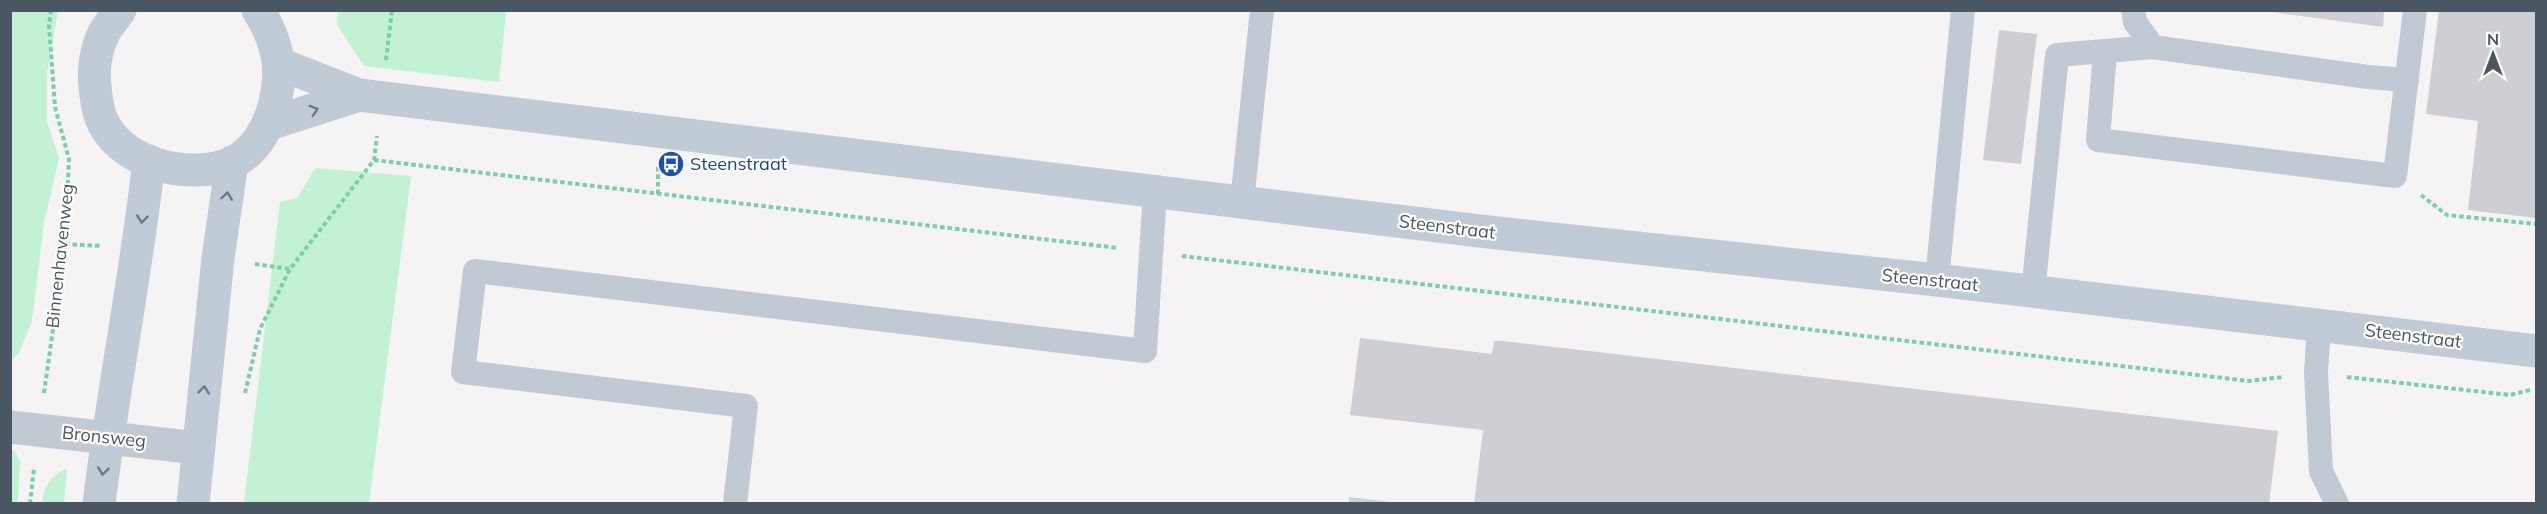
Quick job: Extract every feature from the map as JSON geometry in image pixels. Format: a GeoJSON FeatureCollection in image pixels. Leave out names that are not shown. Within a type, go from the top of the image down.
{"type":"FeatureCollection","features":[{"type":"Feature","properties":{"kind":"street"},"geometry":{"type":"LineString","coordinates":[[120,10],[104,33],[93,68],[101,118],[111,134],[128,150],[160,166],[183,169],[204,169],[232,162],[257,141],[269,124],[278,93],[280,64],[275,44],[258,10]]}},
{"type":"Feature","properties":{"kind":"street","name":"Steenstraat"},"geometry":{"type":"LineString","coordinates":[[280,64],[359,95],[1242,202],[1937,280],[2536,351]]}},
{"type":"Feature","properties":{"kind":"street","name":"Steenstraat"},"geometry":{"type":"LineString","coordinates":[[269,124],[359,95]]}},
{"type":"Feature","properties":{"kind":"street"},"geometry":{"type":"LineString","coordinates":[[99,504],[107,438],[139,249],[149,161]]}},
{"type":"Feature","properties":{"kind":"street"},"geometry":{"type":"LineString","coordinates":[[193,504],[218,258],[232,162]]}},
{"type":"Feature","properties":{"kind":"street","name":"Bronsweg"},"geometry":{"type":"LineString","coordinates":[[24,429],[198,448]]}},
{"type":"Feature","properties":{"kind":"lane"},"geometry":{"type":"LineString","coordinates":[[1242,202],[1262,10]]}},
{"type":"Feature","properties":{"kind":"lane"},"geometry":{"type":"LineString","coordinates":[[1937,280],[1963,10]]}},
{"type":"Feature","properties":{"kind":"lane"},"geometry":{"type":"LineString","coordinates":[[2133,10],[2135,22],[2153,46]]}},
{"type":"Feature","properties":{"kind":"lane"},"geometry":{"type":"LineString","coordinates":[[2105,51],[2098,140],[2395,176],[2415,10]]}},
{"type":"Feature","properties":{"kind":"lane"},"geometry":{"type":"LineString","coordinates":[[2033,292],[2057,55],[2153,46],[2368,77],[2406,80]]}},
{"type":"Feature","properties":{"kind":"lane"},"geometry":{"type":"LineString","coordinates":[[735,504],[746,406],[463,372],[475,271],[1145,351],[1155,191]]}},
{"type":"Feature","properties":{"kind":"lane"},"geometry":{"type":"LineString","coordinates":[[2319,325],[2316,373],[2321,471],[2337,504]]}},
{"type":"Feature","properties":{"kind":"path","name":"Binnenhavenweg"},"geometry":{"type":"LineString","coordinates":[[24,429],[65,244],[69,159],[55,107],[51,10]]}},
{"type":"Feature","properties":{"kind":"path"},"geometry":{"type":"LineString","coordinates":[[244,397],[260,329],[290,270],[374,160],[2249,381],[2316,373],[2510,395],[2536,388]]}},
{"type":"Feature","properties":{"kind":"path"},"geometry":{"type":"LineString","coordinates":[[658,163],[658,194]]}},
{"type":"Feature","properties":{"kind":"path"},"geometry":{"type":"LineString","coordinates":[[2395,176],[2447,215],[2536,224]]}},
{"type":"Feature","properties":{"kind":"green space"},"geometry":{"type":"Polygon","coordinates":[[[10,11],[58,11],[47,73],[47,122],[59,158],[44,223],[32,321],[19,353],[11,361],[10,11]]]}},
{"type":"Feature","properties":{"kind":"green space"},"geometry":{"type":"Polygon","coordinates":[[[338,11],[506,11],[499,82],[364,66],[337,25],[338,11]]]}},
{"type":"Feature","properties":{"kind":"green space"},"geometry":{"type":"Polygon","coordinates":[[[315,168],[411,176],[369,503],[244,503],[280,202],[297,198],[315,168]]]}},
{"type":"Feature","properties":{"kind":"green space"},"geometry":{"type":"Polygon","coordinates":[[[10,451],[14,451],[20,461],[18,503],[11,503],[10,451]]]}},
{"type":"Feature","properties":{"kind":"green space"},"geometry":{"type":"Polygon","coordinates":[[[67,469],[64,503],[42,503],[49,482],[61,471],[67,469]]]}},
{"type":"Feature","properties":{"kind":"building"},"geometry":{"type":"Polygon","coordinates":[[[2256,10],[2384,10],[2383,27],[2256,10]]]}},
{"type":"Feature","properties":{"kind":"building"},"geometry":{"type":"Polygon","coordinates":[[[2439,10],[2536,10],[2536,218],[2468,210],[2478,121],[2426,114],[2439,10]]]}},
{"type":"Feature","properties":{"kind":"building"},"geometry":{"type":"Polygon","coordinates":[[[1999,30],[2037,34],[2021,164],[1983,160],[1999,30]]]}},
{"type":"Feature","properties":{"kind":"building"},"geometry":{"type":"Polygon","coordinates":[[[1360,338],[1492,354],[1494,341],[1503,341],[2278,431],[2269,504],[1474,504],[1483,430],[1350,415],[1360,338]]]}},
{"type":"Feature","properties":{"kind":"building"},"geometry":{"type":"Polygon","coordinates":[[[1349,497],[1391,502],[1391,504],[1349,504],[1349,497]]]}},
{"type":"Feature","properties":{"kind":"place","name":"Steenstraat"},"geometry":{"type":"Point","coordinates":[671,164]}}]}
